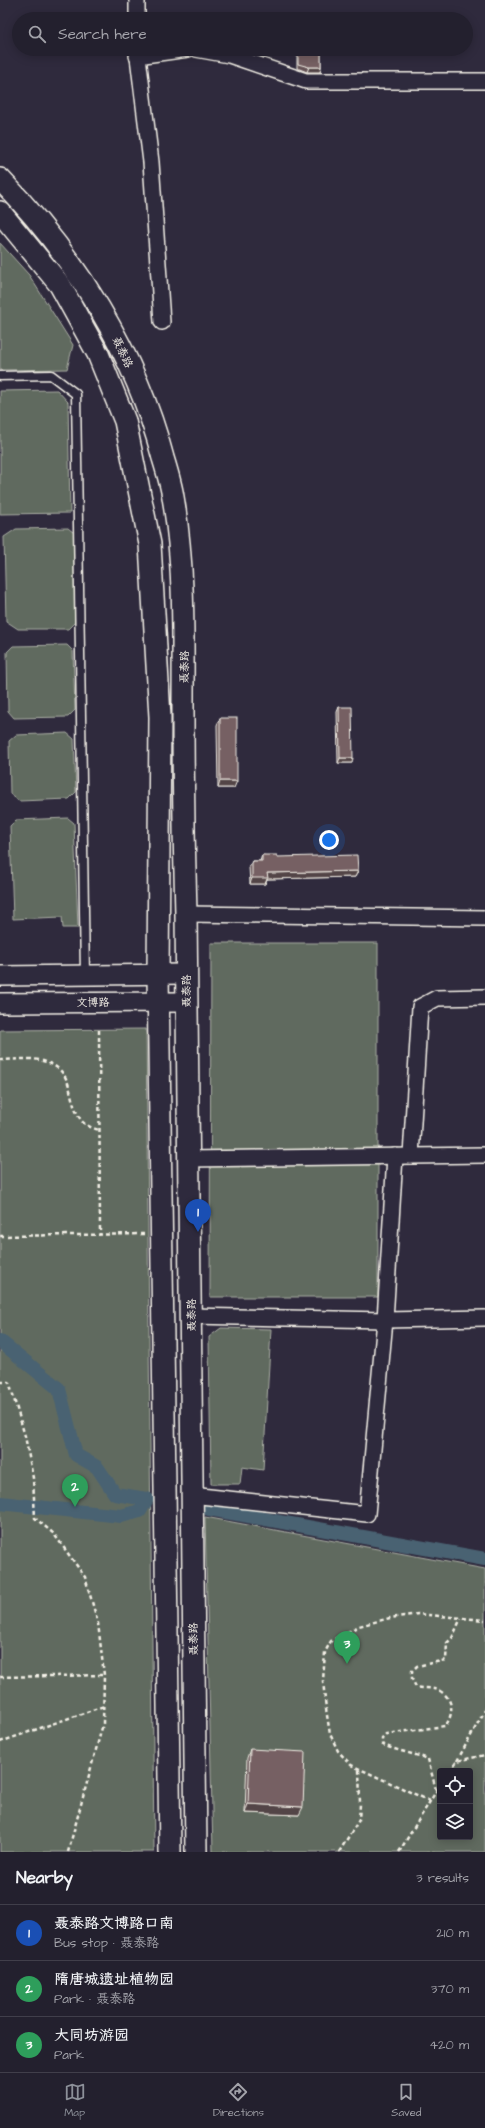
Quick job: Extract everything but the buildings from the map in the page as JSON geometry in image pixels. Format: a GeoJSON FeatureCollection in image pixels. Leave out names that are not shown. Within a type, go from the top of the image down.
{"type":"FeatureCollection","features":[{"type":"Feature","properties":{"kind":"main road","name":"聂泰路"},"geometry":{"type":"LineString","coordinates":[[0,179],[26,206],[75,269],[117,339],[155,428],[173,496],[180,561],[184,638],[183,805],[186,914],[191,1316],[191,1495],[196,1852]]}},
{"type":"Feature","properties":{"kind":"main road","name":"聂泰路"},"geometry":{"type":"LineString","coordinates":[[0,212],[60,285],[98,354],[125,422],[150,544],[160,717],[158,1002],[170,1852]]}},
{"type":"Feature","properties":{"kind":"street"},"geometry":{"type":"LineString","coordinates":[[137,0],[137,12]]}},
{"type":"Feature","properties":{"kind":"street"},"geometry":{"type":"LineString","coordinates":[[138,56],[151,162],[162,322]]}},
{"type":"Feature","properties":{"kind":"street"},"geometry":{"type":"LineString","coordinates":[[229,56],[306,81],[485,81]]}},
{"type":"Feature","properties":{"kind":"street"},"geometry":{"type":"LineString","coordinates":[[186,914],[485,918]]}},
{"type":"Feature","properties":{"kind":"street"},"geometry":{"type":"LineString","coordinates":[[0,976],[186,974]]}},
{"type":"Feature","properties":{"kind":"street"},"geometry":{"type":"LineString","coordinates":[[411,1156],[420,1007],[437,998],[485,997]]}},
{"type":"Feature","properties":{"kind":"street","name":"文博路"},"geometry":{"type":"LineString","coordinates":[[0,1003],[186,1002]]}},
{"type":"Feature","properties":{"kind":"street"},"geometry":{"type":"LineString","coordinates":[[188,1159],[485,1155]]}},
{"type":"Feature","properties":{"kind":"street"},"geometry":{"type":"LineString","coordinates":[[191,1495],[367,1514],[385,1320],[395,1156]]}},
{"type":"Feature","properties":{"kind":"street"},"geometry":{"type":"LineString","coordinates":[[191,1316],[385,1320],[485,1318]]}},
{"type":"Feature","properties":{"kind":"lane"},"geometry":{"type":"LineString","coordinates":[[0,376],[51,375],[76,394],[85,975]]}},
{"type":"Feature","properties":{"kind":"path"},"geometry":{"type":"LineString","coordinates":[[99,1030],[100,1235]]}},
{"type":"Feature","properties":{"kind":"path"},"geometry":{"type":"LineString","coordinates":[[0,1060],[42,1061],[55,1065],[64,1074],[67,1080],[75,1107],[81,1120],[88,1126],[99,1130]]}},
{"type":"Feature","properties":{"kind":"path"},"geometry":{"type":"LineString","coordinates":[[0,1236],[162,1234]]}},
{"type":"Feature","properties":{"kind":"path"},"geometry":{"type":"LineString","coordinates":[[0,1382],[9,1382],[25,1436],[33,1478],[35,1518],[54,1534],[85,1577],[98,1624],[104,1675],[103,1724],[97,1751],[68,1852]]}},
{"type":"Feature","properties":{"kind":"path"},"geometry":{"type":"LineString","coordinates":[[430,1801],[351,1765],[338,1751],[330,1734],[323,1681],[324,1652],[332,1641],[360,1626],[390,1618],[418,1614],[485,1620]]}},
{"type":"Feature","properties":{"kind":"path"},"geometry":{"type":"LineString","coordinates":[[399,1852],[436,1790],[428,1759],[410,1752],[385,1747],[382,1744],[382,1738],[386,1734],[445,1726],[451,1718],[452,1706],[447,1697],[440,1691],[416,1686],[412,1679],[412,1671],[417,1666],[446,1660],[447,1643],[452,1638],[461,1618]]}},
{"type":"Feature","properties":{"kind":"path"},"geometry":{"type":"LineString","coordinates":[[0,1677],[104,1675]]}},
{"type":"Feature","properties":{"kind":"path"},"geometry":{"type":"LineString","coordinates":[[0,1742],[104,1706]]}},
{"type":"Feature","properties":{"kind":"path"},"geometry":{"type":"LineString","coordinates":[[452,1768],[485,1710]]}},
{"type":"Feature","properties":{"kind":"path"},"geometry":{"type":"LineString","coordinates":[[457,1761],[485,1755]]}},
{"type":"Feature","properties":{"kind":"path"},"geometry":{"type":"LineString","coordinates":[[339,1852],[359,1820],[359,1768]]}},
{"type":"Feature","properties":{"kind":"green space"},"geometry":{"type":"Polygon","coordinates":[[[0,243],[29,275],[73,345],[67,369],[0,370],[0,243]]]}},
{"type":"Feature","properties":{"kind":"green space"},"geometry":{"type":"Polygon","coordinates":[[[57,390],[68,402],[70,513],[0,514],[0,391],[57,390]]]}},
{"type":"Feature","properties":{"kind":"green space"},"geometry":{"type":"Polygon","coordinates":[[[68,528],[74,533],[76,621],[68,629],[18,629],[6,621],[4,537],[16,529],[68,528]]]}},
{"type":"Feature","properties":{"kind":"green space"},"geometry":{"type":"Polygon","coordinates":[[[67,645],[73,651],[75,710],[68,717],[14,718],[8,711],[7,652],[13,646],[67,645]]]}},
{"type":"Feature","properties":{"kind":"green space"},"geometry":{"type":"Polygon","coordinates":[[[67,733],[74,739],[76,792],[69,799],[19,801],[10,794],[9,741],[16,735],[67,733]]]}},
{"type":"Feature","properties":{"kind":"green space"},"geometry":{"type":"Polygon","coordinates":[[[68,818],[74,823],[78,928],[63,928],[62,917],[13,919],[10,826],[16,820],[68,818]]]}},
{"type":"Feature","properties":{"kind":"green space"},"geometry":{"type":"Polygon","coordinates":[[[211,943],[378,943],[378,1297],[210,1297],[211,943]]]}},
{"type":"Feature","properties":{"kind":"green space"},"geometry":{"type":"Polygon","coordinates":[[[146,1029],[154,1852],[0,1852],[0,1030],[146,1029]]]}},
{"type":"Feature","properties":{"kind":"green space"},"geometry":{"type":"Polygon","coordinates":[[[221,1328],[271,1329],[263,1470],[242,1467],[240,1484],[211,1484],[209,1337],[221,1328]]]}},
{"type":"Feature","properties":{"kind":"green space"},"geometry":{"type":"Polygon","coordinates":[[[205,1517],[485,1569],[485,1852],[213,1852],[205,1517]]]}},
{"type":"Feature","properties":{"kind":"waterway"},"geometry":{"type":"LineString","coordinates":[[0,1341],[59,1389],[76,1455],[97,1467],[115,1494],[147,1499],[140,1511],[121,1516],[0,1503]]}},
{"type":"Feature","properties":{"kind":"waterway"},"geometry":{"type":"LineString","coordinates":[[209,1509],[485,1559]]}},
{"type":"Feature","properties":{"kind":"place","name":"聂泰路文博路口南"},"geometry":{"type":"Point","coordinates":[198,1232]}},
{"type":"Feature","properties":{"kind":"place","name":"隋唐城遗址植物园"},"geometry":{"type":"Point","coordinates":[75,1507]}},
{"type":"Feature","properties":{"kind":"place","name":"大同坊游园"},"geometry":{"type":"Point","coordinates":[347,1664]}}]}
